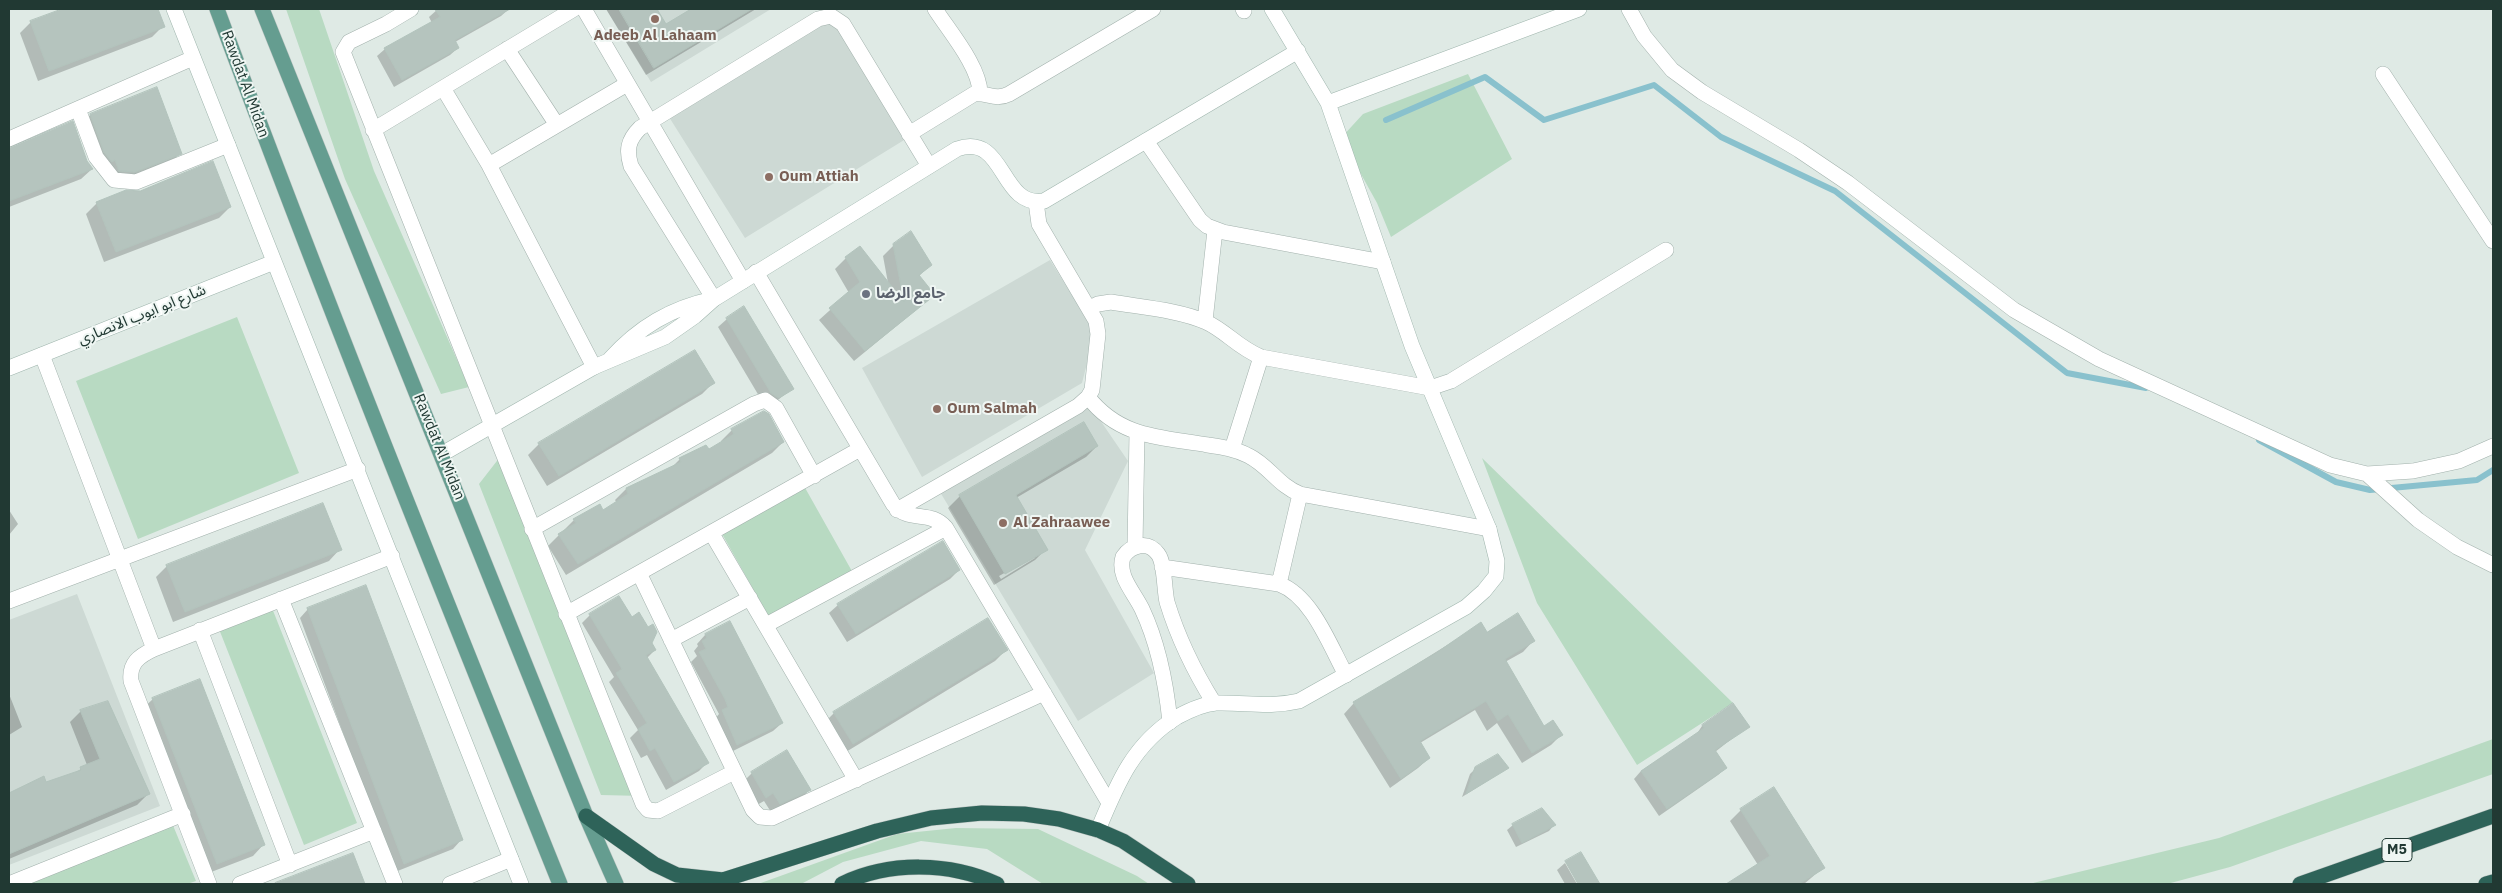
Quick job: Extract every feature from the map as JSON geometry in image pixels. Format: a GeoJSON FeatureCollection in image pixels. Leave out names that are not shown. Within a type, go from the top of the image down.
{"type":"FeatureCollection","features":[{"type":"Feature","properties":{"kind":"highway"},"geometry":{"type":"LineString","coordinates":[[586,816],[654,864],[677,875],[720,882],[877,831],[931,818],[982,813],[1024,814],[1059,818],[1098,830],[1123,841],[1188,884]]}},
{"type":"Feature","properties":{"kind":"highway","name":"M5"},"geometry":{"type":"LineString","coordinates":[[2300,884],[2493,816]]}},
{"type":"Feature","properties":{"kind":"highway"},"geometry":{"type":"LineString","coordinates":[[842,884],[856,878],[898,868],[941,868],[982,877],[997,884]]}},
{"type":"Feature","properties":{"kind":"highway"},"geometry":{"type":"LineString","coordinates":[[2486,884],[2493,882]]}},
{"type":"Feature","properties":{"kind":"main road","name":"Rawdat Al Midan"},"geometry":{"type":"LineString","coordinates":[[217,9],[286,196],[385,449],[560,884]]}},
{"type":"Feature","properties":{"kind":"main road","name":"Rawdat Al Midan"},"geometry":{"type":"LineString","coordinates":[[262,9],[328,177],[442,454],[611,880]]}},
{"type":"Feature","properties":{"kind":"street"},"geometry":{"type":"LineString","coordinates":[[174,9],[521,884]]}},
{"type":"Feature","properties":{"kind":"street"},"geometry":{"type":"LineString","coordinates":[[411,9],[349,42],[343,48],[373,130],[490,426],[645,807],[653,812],[662,810],[734,772]]}},
{"type":"Feature","properties":{"kind":"street"},"geometry":{"type":"LineString","coordinates":[[373,130],[574,9]]}},
{"type":"Feature","properties":{"kind":"street"},"geometry":{"type":"LineString","coordinates":[[584,9],[743,281]]}},
{"type":"Feature","properties":{"kind":"street"},"geometry":{"type":"LineString","coordinates":[[935,9],[974,70],[979,82],[980,93]]}},
{"type":"Feature","properties":{"kind":"street"},"geometry":{"type":"LineString","coordinates":[[909,134],[969,96],[980,93],[997,98],[1008,94],[1152,9]]}},
{"type":"Feature","properties":{"kind":"street"},"geometry":{"type":"LineString","coordinates":[[1098,830],[1109,803],[1141,746],[1157,729],[1188,711],[1214,703],[1280,705],[1299,700],[1466,607],[1484,591],[1496,576],[1497,561],[1489,529],[1412,346],[1328,103],[1272,9]]}},
{"type":"Feature","properties":{"kind":"street"},"geometry":{"type":"LineString","coordinates":[[1328,103],[1579,9]]}},
{"type":"Feature","properties":{"kind":"street"},"geometry":{"type":"LineString","coordinates":[[1629,9],[1644,36],[1672,70],[1702,92],[1799,150],[1848,183],[2014,310],[2100,359],[2330,465],[2367,474],[2437,468],[2459,461],[2493,446]]}},
{"type":"Feature","properties":{"kind":"street"},"geometry":{"type":"LineString","coordinates":[[714,298],[631,166],[628,145],[632,135],[650,122],[818,19],[833,13],[843,24],[929,166]]}},
{"type":"Feature","properties":{"kind":"street"},"geometry":{"type":"LineString","coordinates":[[507,49],[557,125]]}},
{"type":"Feature","properties":{"kind":"street"},"geometry":{"type":"LineString","coordinates":[[442,454],[594,367],[665,337],[696,316],[714,298],[929,166],[965,146],[982,149],[994,160],[1021,197],[1036,202],[1052,198],[1298,51]]}},
{"type":"Feature","properties":{"kind":"street"},"geometry":{"type":"LineString","coordinates":[[9,139],[193,58]]}},
{"type":"Feature","properties":{"kind":"street"},"geometry":{"type":"LineString","coordinates":[[2384,74],[2493,241]]}},
{"type":"Feature","properties":{"kind":"street"},"geometry":{"type":"LineString","coordinates":[[489,165],[628,84]]}},
{"type":"Feature","properties":{"kind":"street"},"geometry":{"type":"LineString","coordinates":[[443,88],[489,165],[594,367]]}},
{"type":"Feature","properties":{"kind":"street"},"geometry":{"type":"LineString","coordinates":[[78,109],[96,157],[114,180],[136,182],[228,145]]}},
{"type":"Feature","properties":{"kind":"street"},"geometry":{"type":"LineString","coordinates":[[1146,141],[1196,216],[1215,230],[1383,262]]}},
{"type":"Feature","properties":{"kind":"street"},"geometry":{"type":"LineString","coordinates":[[898,510],[1078,406],[1088,397],[1094,382],[1098,334],[1096,321],[1039,224],[1036,202]]}},
{"type":"Feature","properties":{"kind":"street"},"geometry":{"type":"LineString","coordinates":[[1205,321],[1215,230]]}},
{"type":"Feature","properties":{"kind":"street"},"geometry":{"type":"LineString","coordinates":[[1090,308],[1098,304],[1111,302],[1205,321],[1235,344],[1261,357],[1430,388],[1451,381],[1666,250]]}},
{"type":"Feature","properties":{"kind":"street","name":"شارع ابو ايوب الانصاري"},"geometry":{"type":"LineString","coordinates":[[9,368],[274,262]]}},
{"type":"Feature","properties":{"kind":"street"},"geometry":{"type":"LineString","coordinates":[[756,272],[898,510],[912,517],[935,519],[946,528],[1109,803]]}},
{"type":"Feature","properties":{"kind":"street"},"geometry":{"type":"LineString","coordinates":[[42,355],[154,649]]}},
{"type":"Feature","properties":{"kind":"street"},"geometry":{"type":"LineString","coordinates":[[1232,449],[1261,357]]}},
{"type":"Feature","properties":{"kind":"street"},"geometry":{"type":"LineString","coordinates":[[1088,397],[1106,417],[1137,434],[1232,449],[1258,461],[1281,484],[1300,494],[1489,529]]}},
{"type":"Feature","properties":{"kind":"street"},"geometry":{"type":"LineString","coordinates":[[532,529],[745,408],[764,400],[776,408],[814,476]]}},
{"type":"Feature","properties":{"kind":"street"},"geometry":{"type":"LineString","coordinates":[[1135,546],[1137,434]]}},
{"type":"Feature","properties":{"kind":"street"},"geometry":{"type":"LineString","coordinates":[[566,614],[640,575],[860,449]]}},
{"type":"Feature","properties":{"kind":"street"},"geometry":{"type":"LineString","coordinates":[[9,602],[358,469]]}},
{"type":"Feature","properties":{"kind":"street"},"geometry":{"type":"LineString","coordinates":[[2367,474],[2418,520],[2457,547],[2493,565]]}},
{"type":"Feature","properties":{"kind":"street"},"geometry":{"type":"LineString","coordinates":[[1279,584],[1300,494]]}},
{"type":"Feature","properties":{"kind":"street"},"geometry":{"type":"LineString","coordinates":[[766,625],[946,528]]}},
{"type":"Feature","properties":{"kind":"street"},"geometry":{"type":"LineString","coordinates":[[712,534],[856,780]]}},
{"type":"Feature","properties":{"kind":"street"},"geometry":{"type":"LineString","coordinates":[[1170,722],[1161,663],[1151,628],[1121,572],[1123,557],[1135,546],[1143,545],[1157,552],[1162,567],[1167,601],[1187,654],[1214,703]]}},
{"type":"Feature","properties":{"kind":"street"},"geometry":{"type":"LineString","coordinates":[[209,884],[131,682],[130,674],[136,660],[154,649],[200,630],[392,556]]}},
{"type":"Feature","properties":{"kind":"street"},"geometry":{"type":"LineString","coordinates":[[1162,567],[1279,584],[1295,591],[1302,598],[1346,675]]}},
{"type":"Feature","properties":{"kind":"street"},"geometry":{"type":"LineString","coordinates":[[640,575],[753,810],[756,814],[766,819],[856,780],[1044,693]]}},
{"type":"Feature","properties":{"kind":"street"},"geometry":{"type":"LineString","coordinates":[[671,640],[750,598]]}},
{"type":"Feature","properties":{"kind":"street"},"geometry":{"type":"LineString","coordinates":[[281,599],[395,884]]}},
{"type":"Feature","properties":{"kind":"street"},"geometry":{"type":"LineString","coordinates":[[200,630],[290,864]]}},
{"type":"Feature","properties":{"kind":"street"},"geometry":{"type":"LineString","coordinates":[[1161,663],[1187,654]]}},
{"type":"Feature","properties":{"kind":"street"},"geometry":{"type":"LineString","coordinates":[[9,884],[183,814]]}},
{"type":"Feature","properties":{"kind":"street"},"geometry":{"type":"LineString","coordinates":[[240,884],[374,831]]}},
{"type":"Feature","properties":{"kind":"street"},"geometry":{"type":"LineString","coordinates":[[450,884],[511,859]]}},
{"type":"Feature","properties":{"kind":"shaded area"},"geometry":{"type":"Polygon","coordinates":[[[606,9],[771,9],[651,82],[606,9]]]}},
{"type":"Feature","properties":{"kind":"shaded area"},"geometry":{"type":"Polygon","coordinates":[[[833,16],[909,137],[745,238],[669,117],[833,16]]]}},
{"type":"Feature","properties":{"kind":"shaded area"},"geometry":{"type":"Polygon","coordinates":[[[1050,260],[1095,332],[1082,383],[922,477],[862,368],[1050,260]]]}},
{"type":"Feature","properties":{"kind":"shaded area"},"geometry":{"type":"Polygon","coordinates":[[[1087,401],[1128,461],[1085,550],[1154,673],[1078,721],[940,492],[1087,401]]]}},
{"type":"Feature","properties":{"kind":"shaded area"},"geometry":{"type":"Polygon","coordinates":[[[77,594],[160,806],[9,865],[9,620],[77,594]]]}},
{"type":"Feature","properties":{"kind":"green space"},"geometry":{"type":"Polygon","coordinates":[[[286,9],[319,9],[374,171],[469,387],[441,394],[345,179],[286,9]]]}},
{"type":"Feature","properties":{"kind":"green space"},"geometry":{"type":"Polygon","coordinates":[[[1468,74],[1512,159],[1391,237],[1377,203],[1341,138],[1363,114],[1468,74]]]}},
{"type":"Feature","properties":{"kind":"green space"},"geometry":{"type":"Polygon","coordinates":[[[237,317],[299,473],[138,539],[76,381],[237,317]]]}},
{"type":"Feature","properties":{"kind":"green space"},"geometry":{"type":"Polygon","coordinates":[[[500,457],[643,796],[601,795],[479,484],[500,457]]]}},
{"type":"Feature","properties":{"kind":"green space"},"geometry":{"type":"Polygon","coordinates":[[[1482,458],[1733,703],[1637,765],[1537,603],[1482,458]]]}},
{"type":"Feature","properties":{"kind":"green space"},"geometry":{"type":"Polygon","coordinates":[[[804,486],[853,573],[770,619],[721,532],[804,486]]]}},
{"type":"Feature","properties":{"kind":"green space"},"geometry":{"type":"Polygon","coordinates":[[[272,608],[357,823],[304,845],[219,629],[272,608]]]}},
{"type":"Feature","properties":{"kind":"green space"},"geometry":{"type":"Polygon","coordinates":[[[2493,739],[2493,774],[2230,867],[2167,884],[2029,884],[2219,838],[2493,739]]]}},
{"type":"Feature","properties":{"kind":"green space"},"geometry":{"type":"Polygon","coordinates":[[[172,823],[196,881],[187,884],[21,884],[172,823]]]}},
{"type":"Feature","properties":{"kind":"green space"},"geometry":{"type":"Polygon","coordinates":[[[956,828],[1038,829],[1137,876],[1149,884],[1043,884],[987,849],[921,841],[843,862],[801,884],[758,884],[897,834],[956,828]]]}},
{"type":"Feature","properties":{"kind":"building"},"geometry":{"type":"Polygon","coordinates":[[[62,9],[158,9],[165,27],[49,71],[30,21],[62,9]]]}},
{"type":"Feature","properties":{"kind":"building"},"geometry":{"type":"Polygon","coordinates":[[[435,9],[510,9],[455,40],[459,48],[402,80],[384,48],[440,17],[435,9]]]}},
{"type":"Feature","properties":{"kind":"building"},"geometry":{"type":"Polygon","coordinates":[[[619,9],[657,9],[666,24],[691,9],[752,9],[654,68],[619,9]]]}},
{"type":"Feature","properties":{"kind":"building"},"geometry":{"type":"Polygon","coordinates":[[[157,87],[182,154],[135,172],[119,171],[115,160],[112,162],[104,152],[90,114],[157,87]]]}},
{"type":"Feature","properties":{"kind":"building"},"geometry":{"type":"Polygon","coordinates":[[[73,121],[87,161],[93,169],[9,201],[9,148],[73,121]]]}},
{"type":"Feature","properties":{"kind":"building"},"geometry":{"type":"Polygon","coordinates":[[[213,161],[231,207],[116,252],[96,202],[126,190],[140,191],[213,161]]]}},
{"type":"Feature","properties":{"kind":"building"},"geometry":{"type":"Polygon","coordinates":[[[911,231],[932,265],[919,275],[935,295],[865,351],[829,308],[860,282],[845,257],[860,246],[904,302],[893,244],[911,231]]]}},
{"type":"Feature","properties":{"kind":"building"},"geometry":{"type":"Polygon","coordinates":[[[744,306],[794,389],[779,398],[771,393],[726,318],[744,306]]]}},
{"type":"Feature","properties":{"kind":"building"},"geometry":{"type":"Polygon","coordinates":[[[695,350],[715,383],[559,476],[538,443],[695,350]]]}},
{"type":"Feature","properties":{"kind":"building"},"geometry":{"type":"Polygon","coordinates":[[[764,411],[769,414],[784,442],[578,564],[558,534],[576,523],[573,519],[600,504],[603,510],[628,494],[626,488],[681,462],[679,458],[706,445],[709,449],[734,434],[731,429],[764,411]]]}},
{"type":"Feature","properties":{"kind":"building"},"geometry":{"type":"Polygon","coordinates":[[[1084,422],[1098,446],[1016,495],[1048,550],[1005,574],[959,495],[1084,422]]]}},
{"type":"Feature","properties":{"kind":"building"},"geometry":{"type":"Polygon","coordinates":[[[323,503],[342,550],[185,612],[166,565],[323,503]]]}},
{"type":"Feature","properties":{"kind":"building"},"geometry":{"type":"Polygon","coordinates":[[[943,541],[960,570],[856,634],[837,604],[943,541]]]}},
{"type":"Feature","properties":{"kind":"building"},"geometry":{"type":"Polygon","coordinates":[[[366,585],[463,840],[404,864],[307,608],[366,585]]]}},
{"type":"Feature","properties":{"kind":"building"},"geometry":{"type":"Polygon","coordinates":[[[619,596],[632,617],[639,612],[648,627],[653,624],[657,632],[652,643],[656,650],[646,655],[709,763],[674,782],[655,748],[650,751],[638,729],[647,723],[616,673],[622,669],[589,614],[619,596]]]}},
{"type":"Feature","properties":{"kind":"building"},"geometry":{"type":"Polygon","coordinates":[[[1518,613],[1535,641],[1505,659],[1544,726],[1553,720],[1563,735],[1532,753],[1508,714],[1498,721],[1486,701],[1420,741],[1430,758],[1401,779],[1353,702],[1436,653],[1481,622],[1487,632],[1518,613]]]}},
{"type":"Feature","properties":{"kind":"building"},"geometry":{"type":"Polygon","coordinates":[[[988,618],[1008,650],[853,744],[833,712],[988,618]]]}},
{"type":"Feature","properties":{"kind":"building"},"geometry":{"type":"Polygon","coordinates":[[[730,621],[783,723],[737,745],[722,710],[728,707],[725,699],[699,652],[706,649],[702,641],[707,638],[705,634],[730,621]]]}},
{"type":"Feature","properties":{"kind":"building"},"geometry":{"type":"Polygon","coordinates":[[[200,679],[265,845],[217,864],[152,698],[200,679]]]}},
{"type":"Feature","properties":{"kind":"building"},"geometry":{"type":"Polygon","coordinates":[[[108,701],[150,794],[9,854],[9,793],[44,776],[46,782],[81,770],[80,767],[100,759],[80,710],[108,701]]]}},
{"type":"Feature","properties":{"kind":"building"},"geometry":{"type":"Polygon","coordinates":[[[1733,703],[1750,727],[1715,750],[1727,768],[1667,809],[1641,771],[1704,728],[1702,725],[1733,703]]]}},
{"type":"Feature","properties":{"kind":"building"},"geometry":{"type":"Polygon","coordinates":[[[787,750],[811,790],[780,804],[773,793],[766,798],[751,772],[787,750]]]}},
{"type":"Feature","properties":{"kind":"building"},"geometry":{"type":"Polygon","coordinates":[[[1498,754],[1509,768],[1466,794],[1475,767],[1498,754]]]}},
{"type":"Feature","properties":{"kind":"building"},"geometry":{"type":"Polygon","coordinates":[[[1774,787],[1825,868],[1799,884],[1726,884],[1770,856],[1740,809],[1774,787]]]}},
{"type":"Feature","properties":{"kind":"building"},"geometry":{"type":"Polygon","coordinates":[[[1542,808],[1556,825],[1522,843],[1512,824],[1542,808]]]}},
{"type":"Feature","properties":{"kind":"building"},"geometry":{"type":"Polygon","coordinates":[[[1581,852],[1600,884],[1578,884],[1565,861],[1581,852]]]}},
{"type":"Feature","properties":{"kind":"building"},"geometry":{"type":"Polygon","coordinates":[[[353,853],[365,884],[275,884],[275,883],[353,853]]]}},
{"type":"Feature","properties":{"kind":"waterway"},"geometry":{"type":"LineString","coordinates":[[1386,120],[1485,77],[1544,120],[1654,85],[1721,137],[1835,191],[2067,373],[2146,388]]}},
{"type":"Feature","properties":{"kind":"waterway"},"geometry":{"type":"LineString","coordinates":[[2259,440],[2336,482],[2370,490],[2477,480],[2493,470]]}},
{"type":"Feature","properties":{"kind":"place","name":"Adeeb Al Lahaam"},"geometry":{"type":"Point","coordinates":[655,19]}},
{"type":"Feature","properties":{"kind":"place","name":"Oum Attiah"},"geometry":{"type":"Point","coordinates":[769,177]}},
{"type":"Feature","properties":{"kind":"place","name":"جامع الرضا"},"geometry":{"type":"Point","coordinates":[866,294]}},
{"type":"Feature","properties":{"kind":"place","name":"Oum Salmah"},"geometry":{"type":"Point","coordinates":[937,409]}},
{"type":"Feature","properties":{"kind":"place","name":"Al Zahraawee"},"geometry":{"type":"Point","coordinates":[1003,523]}}]}
